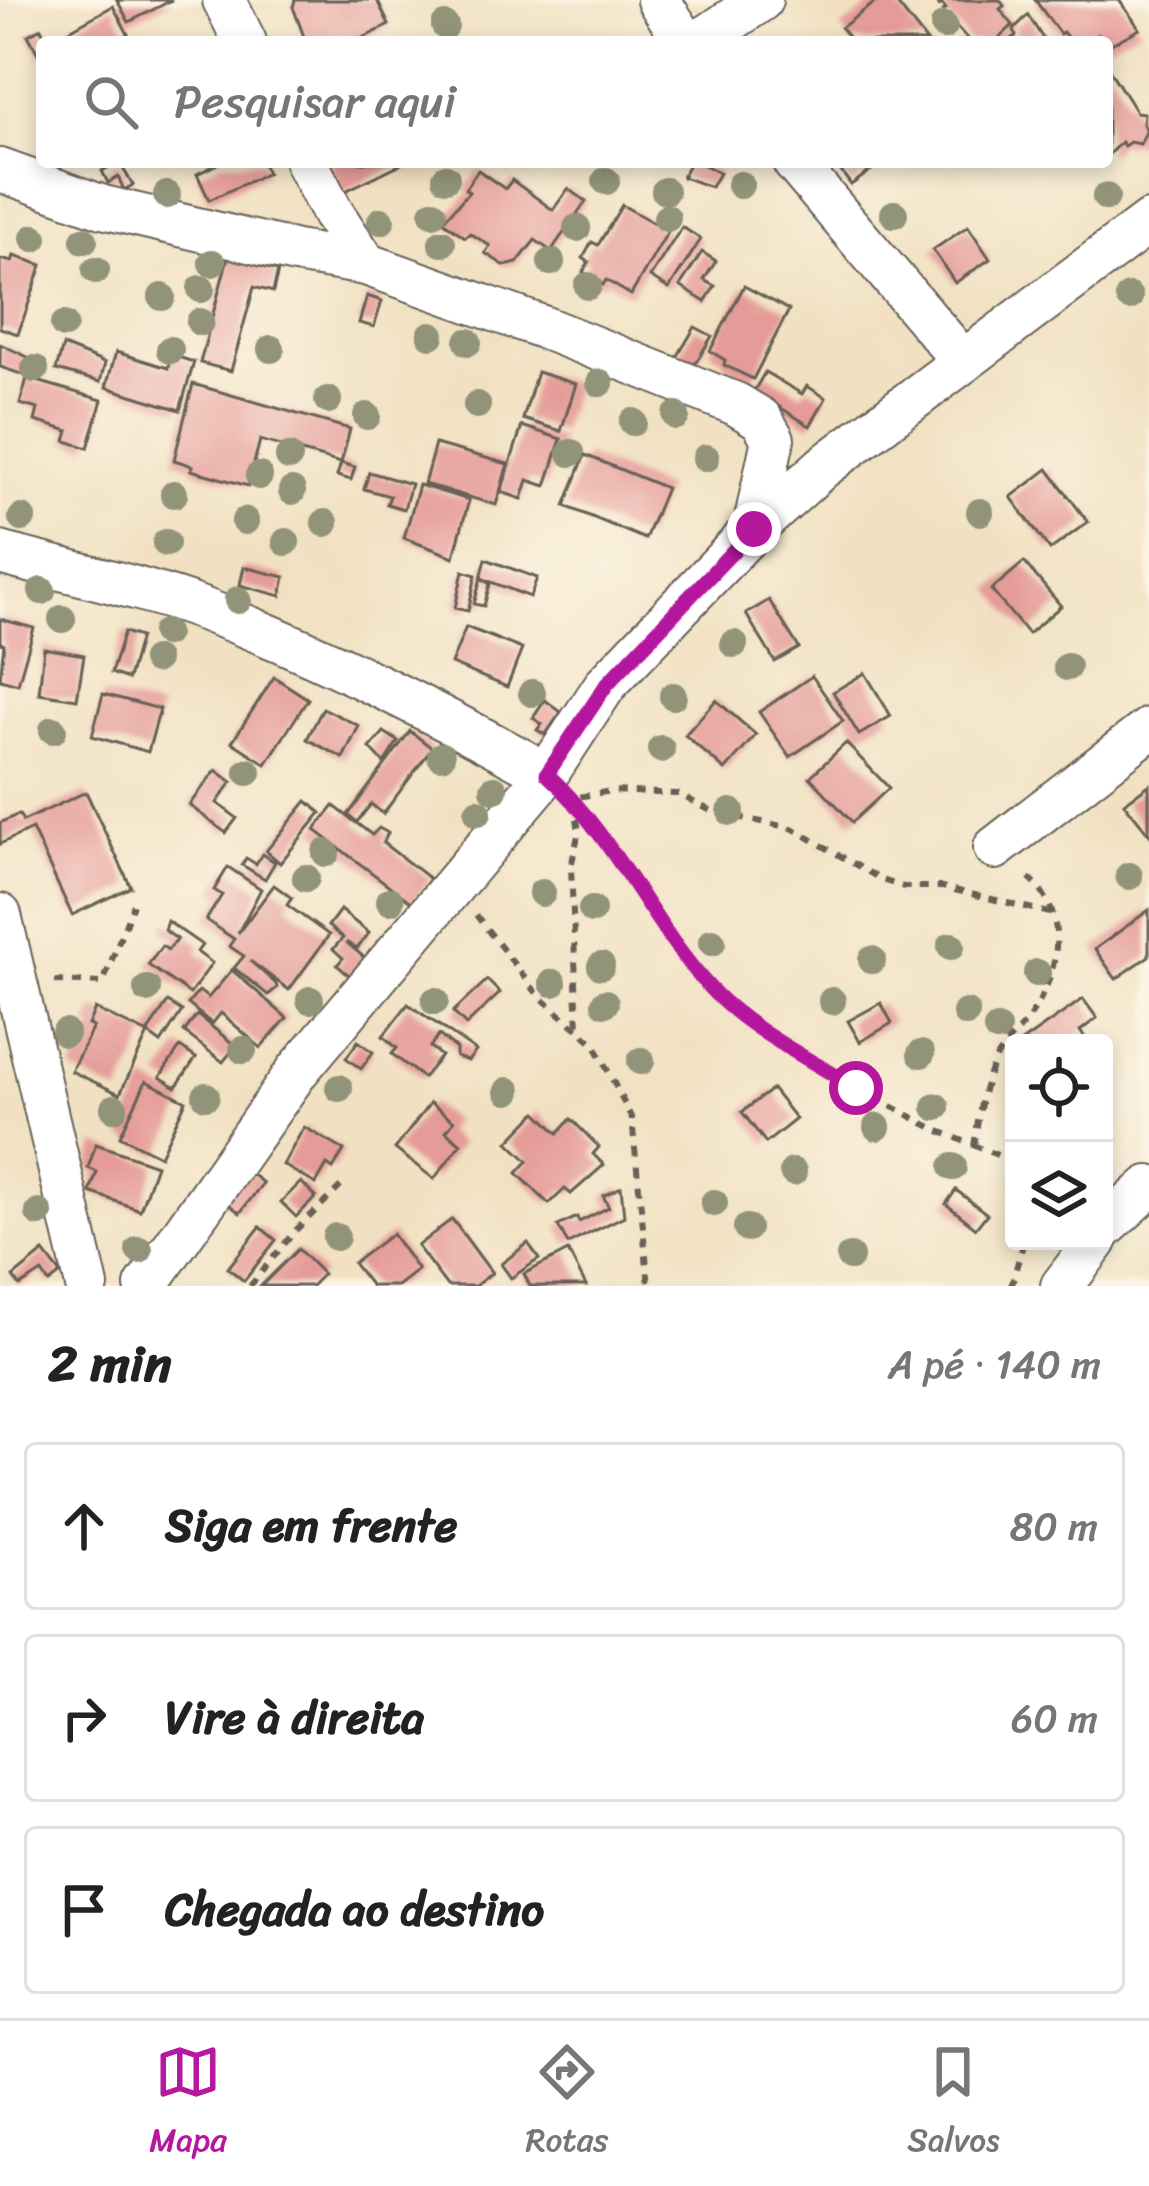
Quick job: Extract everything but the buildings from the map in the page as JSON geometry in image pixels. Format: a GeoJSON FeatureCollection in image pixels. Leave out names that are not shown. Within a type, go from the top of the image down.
{"type":"FeatureCollection","features":[{"type":"Feature","properties":{"kind":"street"},"geometry":{"type":"LineString","coordinates":[[224,0],[242,36]]}},
{"type":"Feature","properties":{"kind":"street"},"geometry":{"type":"LineString","coordinates":[[658,0],[682,36]]}},
{"type":"Feature","properties":{"kind":"street"},"geometry":{"type":"LineString","coordinates":[[708,36],[761,0]]}},
{"type":"Feature","properties":{"kind":"street"},"geometry":{"type":"LineString","coordinates":[[309,168],[366,264]]}},
{"type":"Feature","properties":{"kind":"street"},"geometry":{"type":"LineString","coordinates":[[799,168],[962,360]]}},
{"type":"Feature","properties":{"kind":"street"},"geometry":{"type":"LineString","coordinates":[[0,170],[103,206],[296,253],[366,264],[736,404],[760,419],[773,439],[754,529]]}},
{"type":"Feature","properties":{"kind":"street"},"geometry":{"type":"LineString","coordinates":[[146,1286],[298,1070],[473,859],[560,786],[607,684],[754,529],[823,467],[1149,222]]}},
{"type":"Feature","properties":{"kind":"street"},"geometry":{"type":"LineString","coordinates":[[0,553],[200,608],[449,720],[560,786]]}},
{"type":"Feature","properties":{"kind":"street"},"geometry":{"type":"LineString","coordinates":[[995,848],[1149,729]]}},
{"type":"Feature","properties":{"kind":"street"},"geometry":{"type":"LineString","coordinates":[[1,924],[87,1286]]}},
{"type":"Feature","properties":{"kind":"street"},"geometry":{"type":"LineString","coordinates":[[1113,1220],[1149,1187]]}},
{"type":"Feature","properties":{"kind":"street"},"geometry":{"type":"LineString","coordinates":[[1062,1286],[1089,1250]]}},
{"type":"Feature","properties":{"kind":"path"},"geometry":{"type":"LineString","coordinates":[[560,786],[678,794],[713,812],[793,828],[882,880],[904,887],[942,887],[1054,914]]}},
{"type":"Feature","properties":{"kind":"path"},"geometry":{"type":"LineString","coordinates":[[560,786],[579,831],[571,867],[578,1029]]}},
{"type":"Feature","properties":{"kind":"path"},"geometry":{"type":"LineString","coordinates":[[560,786],[613,848],[650,910],[712,991],[856,1088],[1005,1158]]}},
{"type":"Feature","properties":{"kind":"path"},"geometry":{"type":"LineString","coordinates":[[974,1146],[984,1087],[999,1054],[1032,1014],[1058,959],[1054,914],[1035,883],[995,848]]}},
{"type":"Feature","properties":{"kind":"path"},"geometry":{"type":"LineString","coordinates":[[473,859],[476,917],[539,996],[593,1043],[632,1119],[649,1286]]}},
{"type":"Feature","properties":{"kind":"path"},"geometry":{"type":"LineString","coordinates":[[15,979],[103,983],[133,904]]}},
{"type":"Feature","properties":{"kind":"path"},"geometry":{"type":"LineString","coordinates":[[250,1286],[295,1231],[346,1181]]}},
{"type":"Feature","properties":{"kind":"path"},"geometry":{"type":"LineString","coordinates":[[1011,1286],[1021,1250]]}},
{"type":"Feature","properties":{"kind":"route"},"geometry":{"type":"LineString","coordinates":[[754,529],[607,684],[547,774],[613,848],[650,910],[712,991],[856,1088]]}}]}
